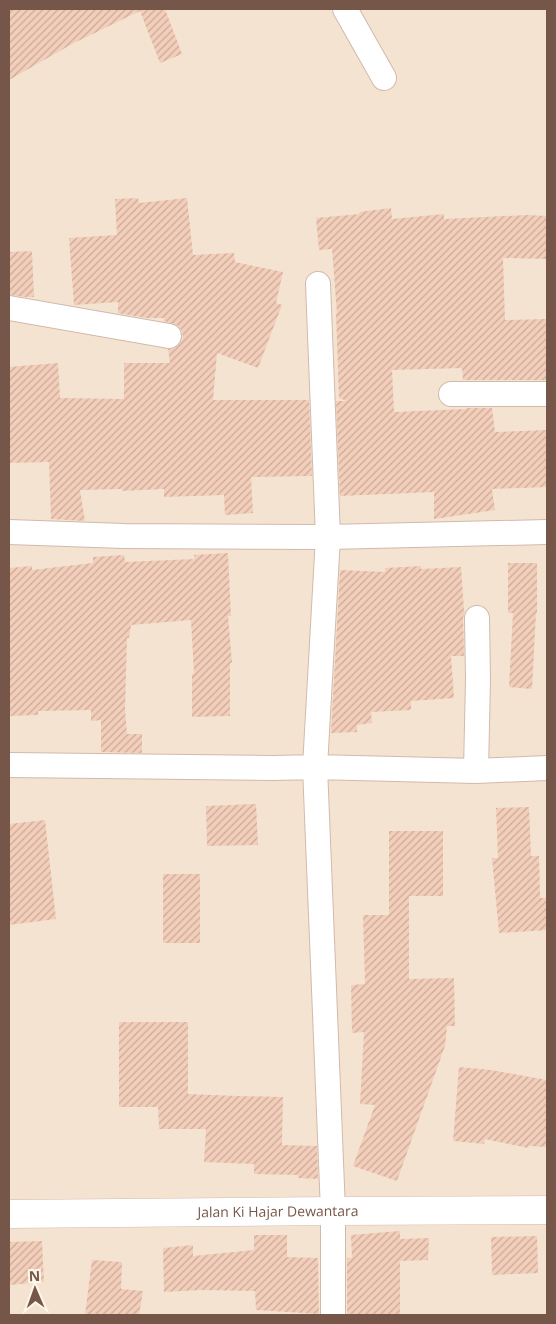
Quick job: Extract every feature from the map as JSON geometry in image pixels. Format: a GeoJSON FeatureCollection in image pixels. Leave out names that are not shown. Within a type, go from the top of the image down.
{"type":"FeatureCollection","features":[{"type":"Feature","properties":{"kind":"main road","name":"Jalan Ki Hajar Dewantara"},"geometry":{"type":"LineString","coordinates":[[9,1214],[547,1210]]}},
{"type":"Feature","properties":{"kind":"street"},"geometry":{"type":"LineString","coordinates":[[345,9],[384,78]]}},
{"type":"Feature","properties":{"kind":"street"},"geometry":{"type":"LineString","coordinates":[[318,284],[328,537],[315,767],[332,1211],[333,1315]]}},
{"type":"Feature","properties":{"kind":"street"},"geometry":{"type":"LineString","coordinates":[[9,308],[169,336]]}},
{"type":"Feature","properties":{"kind":"street"},"geometry":{"type":"LineString","coordinates":[[451,394],[547,394]]}},
{"type":"Feature","properties":{"kind":"street"},"geometry":{"type":"LineString","coordinates":[[9,532],[124,536],[328,537],[547,532]]}},
{"type":"Feature","properties":{"kind":"street"},"geometry":{"type":"LineString","coordinates":[[476,770],[477,618]]}},
{"type":"Feature","properties":{"kind":"street"},"geometry":{"type":"LineString","coordinates":[[9,765],[476,770],[547,768]]}},
{"type":"Feature","properties":{"kind":"shaded area"},"geometry":{"type":"Polygon","coordinates":[[[9,9],[547,9],[547,1315],[9,1315],[9,9]]]}},
{"type":"Feature","properties":{"kind":"building"},"geometry":{"type":"Polygon","coordinates":[[[9,9],[165,9],[182,54],[160,63],[140,11],[72,44],[9,80],[9,9]]]}},
{"type":"Feature","properties":{"kind":"building"},"geometry":{"type":"Polygon","coordinates":[[[138,198],[139,203],[187,198],[193,255],[234,253],[235,262],[283,272],[276,303],[282,305],[258,368],[217,353],[213,400],[309,400],[312,476],[251,477],[253,513],[225,515],[224,495],[164,497],[164,489],[80,490],[85,521],[51,519],[49,462],[9,463],[9,367],[58,363],[60,398],[124,399],[124,363],[170,363],[168,349],[174,349],[183,338],[182,331],[177,325],[164,321],[164,318],[147,318],[118,313],[118,302],[74,305],[69,238],[117,235],[115,199],[138,198]]]}},
{"type":"Feature","properties":{"kind":"building"},"geometry":{"type":"Polygon","coordinates":[[[391,208],[392,219],[444,214],[444,219],[526,215],[547,216],[547,259],[503,258],[505,320],[547,319],[547,380],[463,380],[462,368],[392,370],[394,412],[492,408],[495,432],[547,430],[547,487],[492,489],[495,510],[434,519],[434,492],[340,496],[336,401],[347,401],[339,398],[337,313],[332,249],[319,250],[316,218],[360,214],[359,212],[391,208]]]}},
{"type":"Feature","properties":{"kind":"building"},"geometry":{"type":"Polygon","coordinates":[[[32,251],[34,297],[9,295],[9,252],[32,251]]]}},
{"type":"Feature","properties":{"kind":"building"},"geometry":{"type":"Polygon","coordinates":[[[228,553],[231,616],[228,616],[232,663],[230,663],[230,716],[192,717],[192,674],[194,674],[191,620],[131,625],[129,638],[127,638],[125,709],[127,734],[142,734],[142,753],[101,752],[101,720],[91,721],[91,710],[38,711],[38,715],[9,716],[9,568],[32,566],[32,570],[93,563],[93,557],[124,555],[125,562],[195,559],[194,555],[228,553]]]}},
{"type":"Feature","properties":{"kind":"building"},"geometry":{"type":"Polygon","coordinates":[[[508,563],[537,563],[537,613],[532,689],[509,687],[513,613],[508,613],[508,563]]]}},
{"type":"Feature","properties":{"kind":"building"},"geometry":{"type":"Polygon","coordinates":[[[421,566],[421,569],[461,567],[465,611],[463,618],[464,656],[451,656],[454,698],[411,701],[411,710],[371,712],[372,723],[357,725],[357,732],[331,733],[340,570],[385,572],[385,568],[421,566]]]}},
{"type":"Feature","properties":{"kind":"building"},"geometry":{"type":"Polygon","coordinates":[[[256,804],[258,845],[207,846],[206,806],[256,804]]]}},
{"type":"Feature","properties":{"kind":"building"},"geometry":{"type":"Polygon","coordinates":[[[529,807],[531,856],[539,856],[540,898],[547,898],[547,930],[499,933],[492,858],[498,858],[496,808],[529,807]]]}},
{"type":"Feature","properties":{"kind":"building"},"geometry":{"type":"Polygon","coordinates":[[[45,820],[56,919],[9,925],[9,824],[45,820]]]}},
{"type":"Feature","properties":{"kind":"building"},"geometry":{"type":"Polygon","coordinates":[[[389,831],[443,831],[443,896],[409,896],[409,979],[454,978],[455,1026],[447,1026],[445,1046],[397,1181],[353,1166],[375,1105],[360,1104],[364,1032],[352,1033],[351,985],[365,984],[363,915],[389,915],[389,831]]]}},
{"type":"Feature","properties":{"kind":"building"},"geometry":{"type":"Polygon","coordinates":[[[163,874],[200,874],[200,943],[163,943],[163,874]]]}},
{"type":"Feature","properties":{"kind":"building"},"geometry":{"type":"Polygon","coordinates":[[[119,1022],[188,1022],[188,1094],[283,1097],[282,1145],[317,1146],[318,1179],[298,1178],[298,1175],[254,1174],[254,1164],[204,1162],[206,1129],[159,1129],[158,1107],[119,1107],[119,1022]]]}},
{"type":"Feature","properties":{"kind":"building"},"geometry":{"type":"Polygon","coordinates":[[[459,1067],[491,1070],[547,1080],[547,1147],[529,1146],[528,1148],[485,1139],[484,1144],[453,1141],[459,1067]]]}},
{"type":"Feature","properties":{"kind":"building"},"geometry":{"type":"Polygon","coordinates":[[[400,1231],[400,1239],[429,1238],[428,1260],[400,1261],[400,1315],[347,1315],[347,1258],[352,1258],[351,1235],[400,1231]]]}},
{"type":"Feature","properties":{"kind":"building"},"geometry":{"type":"Polygon","coordinates":[[[254,1235],[287,1235],[287,1257],[318,1258],[319,1314],[256,1310],[255,1291],[201,1290],[164,1292],[163,1248],[193,1245],[193,1256],[254,1250],[254,1235]]]}},
{"type":"Feature","properties":{"kind":"building"},"geometry":{"type":"Polygon","coordinates":[[[537,1236],[538,1273],[492,1275],[491,1237],[537,1236]]]}},
{"type":"Feature","properties":{"kind":"building"},"geometry":{"type":"Polygon","coordinates":[[[42,1241],[44,1282],[9,1285],[9,1242],[42,1241]]]}},
{"type":"Feature","properties":{"kind":"building"},"geometry":{"type":"Polygon","coordinates":[[[92,1260],[122,1262],[121,1289],[143,1291],[139,1315],[85,1315],[92,1260]]]}}]}
